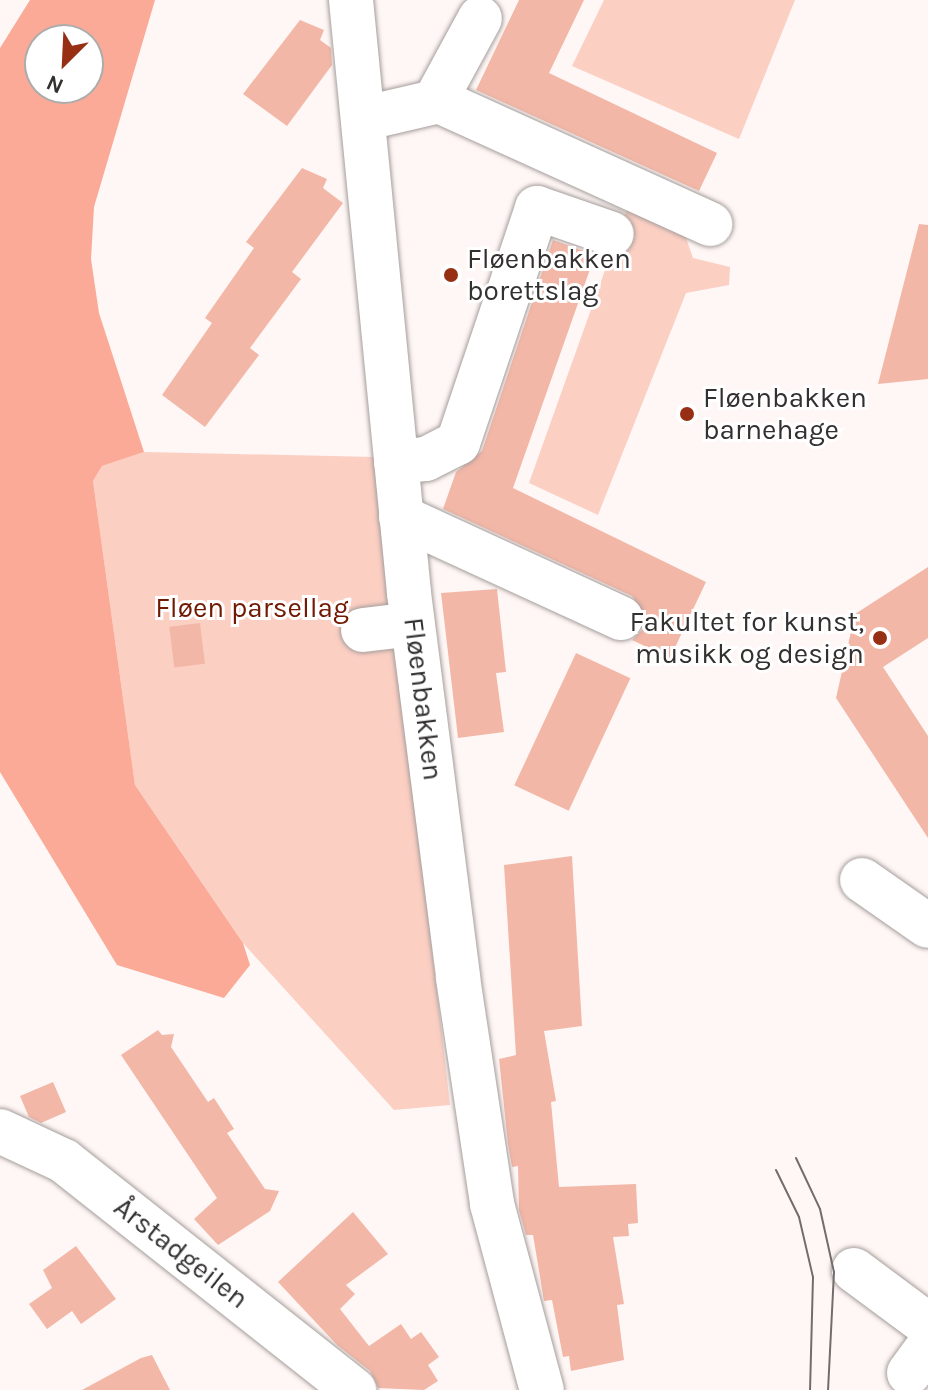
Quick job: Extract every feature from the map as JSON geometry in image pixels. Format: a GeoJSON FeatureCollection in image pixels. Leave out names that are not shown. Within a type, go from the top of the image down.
{"type":"FeatureCollection","features":[{"type":"Feature","properties":{"kind":"street","name":"Fløenbakken"},"geometry":{"type":"LineString","coordinates":[[351,0],[366,118],[413,624],[492,1204],[542,1390]]}},
{"type":"Feature","properties":{"kind":"street"},"geometry":{"type":"LineString","coordinates":[[435,101],[480,18]]}},
{"type":"Feature","properties":{"kind":"street"},"geometry":{"type":"LineString","coordinates":[[366,118],[435,101],[710,224]]}},
{"type":"Feature","properties":{"kind":"street"},"geometry":{"type":"LineString","coordinates":[[396,462],[426,459],[458,443],[537,208],[612,234]]}},
{"type":"Feature","properties":{"kind":"street"},"geometry":{"type":"LineString","coordinates":[[401,517],[621,618]]}},
{"type":"Feature","properties":{"kind":"street"},"geometry":{"type":"LineString","coordinates":[[363,630],[413,624]]}},
{"type":"Feature","properties":{"kind":"street"},"geometry":{"type":"LineString","coordinates":[[862,880],[928,926]]}},
{"type":"Feature","properties":{"kind":"street","name":"Årstadgeilen"},"geometry":{"type":"LineString","coordinates":[[0,1131],[64,1161],[354,1390]]}},
{"type":"Feature","properties":{"kind":"street"},"geometry":{"type":"LineString","coordinates":[[854,1270],[928,1325]]}},
{"type":"Feature","properties":{"kind":"green space"},"geometry":{"type":"Polygon","coordinates":[[[604,0],[795,0],[739,139],[572,66],[604,0]]]}},
{"type":"Feature","properties":{"kind":"green space"},"geometry":{"type":"Polygon","coordinates":[[[629,203],[683,229],[693,258],[730,267],[729,285],[686,293],[598,515],[529,483],[629,203]]]}},
{"type":"Feature","properties":{"kind":"green space","name":"Fløen parsellag"},"geometry":{"type":"Polygon","coordinates":[[[144,452],[376,457],[450,1105],[394,1110],[243,943],[135,785],[93,481],[102,466],[144,452]]]}},
{"type":"Feature","properties":{"kind":"shaded area"},"geometry":{"type":"Polygon","coordinates":[[[30,0],[155,0],[94,207],[91,259],[99,313],[144,452],[102,466],[93,481],[135,785],[243,943],[250,965],[224,998],[117,965],[0,772],[0,48],[30,0]]]}},
{"type":"Feature","properties":{"kind":"building"},"geometry":{"type":"Polygon","coordinates":[[[519,0],[584,0],[549,73],[717,153],[699,191],[476,90],[519,0]]]}},
{"type":"Feature","properties":{"kind":"building"},"geometry":{"type":"Polygon","coordinates":[[[300,20],[324,30],[320,40],[331,48],[332,65],[287,126],[243,94],[300,20]]]}},
{"type":"Feature","properties":{"kind":"building"},"geometry":{"type":"Polygon","coordinates":[[[302,168],[327,179],[323,188],[343,203],[292,272],[301,279],[250,348],[259,355],[205,427],[162,395],[212,323],[205,318],[254,248],[246,242],[302,168]]]}},
{"type":"Feature","properties":{"kind":"building"},"geometry":{"type":"Polygon","coordinates":[[[919,224],[928,225],[928,379],[878,384],[919,224]]]}},
{"type":"Feature","properties":{"kind":"building"},"geometry":{"type":"Polygon","coordinates":[[[553,240],[595,255],[513,488],[706,582],[670,658],[632,640],[643,629],[646,616],[632,596],[443,509],[456,472],[482,451],[553,240]]]}},
{"type":"Feature","properties":{"kind":"building"},"geometry":{"type":"Polygon","coordinates":[[[928,567],[928,638],[883,667],[928,736],[928,838],[836,698],[855,614],[928,567]]]}},
{"type":"Feature","properties":{"kind":"building"},"geometry":{"type":"Polygon","coordinates":[[[497,589],[506,672],[496,673],[504,732],[458,738],[441,593],[497,589]]]}},
{"type":"Feature","properties":{"kind":"building"},"geometry":{"type":"Polygon","coordinates":[[[200,623],[205,664],[174,667],[169,627],[200,623]]]}},
{"type":"Feature","properties":{"kind":"building"},"geometry":{"type":"Polygon","coordinates":[[[576,653],[630,678],[569,811],[514,785],[576,653]]]}},
{"type":"Feature","properties":{"kind":"building"},"geometry":{"type":"Polygon","coordinates":[[[572,856],[582,1026],[544,1031],[556,1101],[551,1102],[559,1187],[636,1184],[638,1223],[628,1224],[629,1236],[613,1237],[624,1304],[617,1305],[624,1360],[571,1371],[569,1356],[563,1357],[552,1300],[544,1301],[533,1235],[526,1235],[519,1210],[518,1166],[512,1167],[499,1059],[516,1055],[504,865],[572,856]]]}},
{"type":"Feature","properties":{"kind":"building"},"geometry":{"type":"Polygon","coordinates":[[[158,1030],[162,1035],[174,1034],[171,1047],[208,1102],[214,1098],[234,1129],[227,1133],[265,1189],[279,1191],[270,1211],[218,1245],[194,1219],[217,1198],[121,1055],[158,1030]]]}},
{"type":"Feature","properties":{"kind":"building"},"geometry":{"type":"Polygon","coordinates":[[[53,1082],[66,1112],[41,1123],[29,1117],[20,1096],[53,1082]]]}},
{"type":"Feature","properties":{"kind":"building"},"geometry":{"type":"Polygon","coordinates":[[[353,1212],[388,1254],[346,1285],[355,1294],[340,1309],[369,1346],[401,1324],[411,1339],[421,1332],[439,1357],[428,1365],[438,1381],[424,1390],[378,1388],[370,1371],[337,1345],[278,1282],[353,1212]]]}},
{"type":"Feature","properties":{"kind":"building"},"geometry":{"type":"Polygon","coordinates":[[[76,1246],[116,1299],[81,1324],[72,1311],[47,1329],[29,1304],[52,1288],[43,1270],[76,1246]]]}},
{"type":"Feature","properties":{"kind":"building"},"geometry":{"type":"Polygon","coordinates":[[[152,1355],[170,1390],[82,1390],[141,1358],[152,1355]]]}},
{"type":"Feature","properties":{"kind":"tram line"},"geometry":{"type":"LineString","coordinates":[[796,1158],[820,1209],[834,1272],[828,1390]]}},
{"type":"Feature","properties":{"kind":"tram line"},"geometry":{"type":"LineString","coordinates":[[776,1170],[799,1217],[813,1277],[810,1390]]}},
{"type":"Feature","properties":{"kind":"place","name":"Fløenbakken borettslag"},"geometry":{"type":"Point","coordinates":[451,275]}},
{"type":"Feature","properties":{"kind":"place","name":"Fløenbakken barnehage"},"geometry":{"type":"Point","coordinates":[687,414]}},
{"type":"Feature","properties":{"kind":"place","name":"Fakultet for kunst, musikk og design"},"geometry":{"type":"Point","coordinates":[880,638]}}]}
